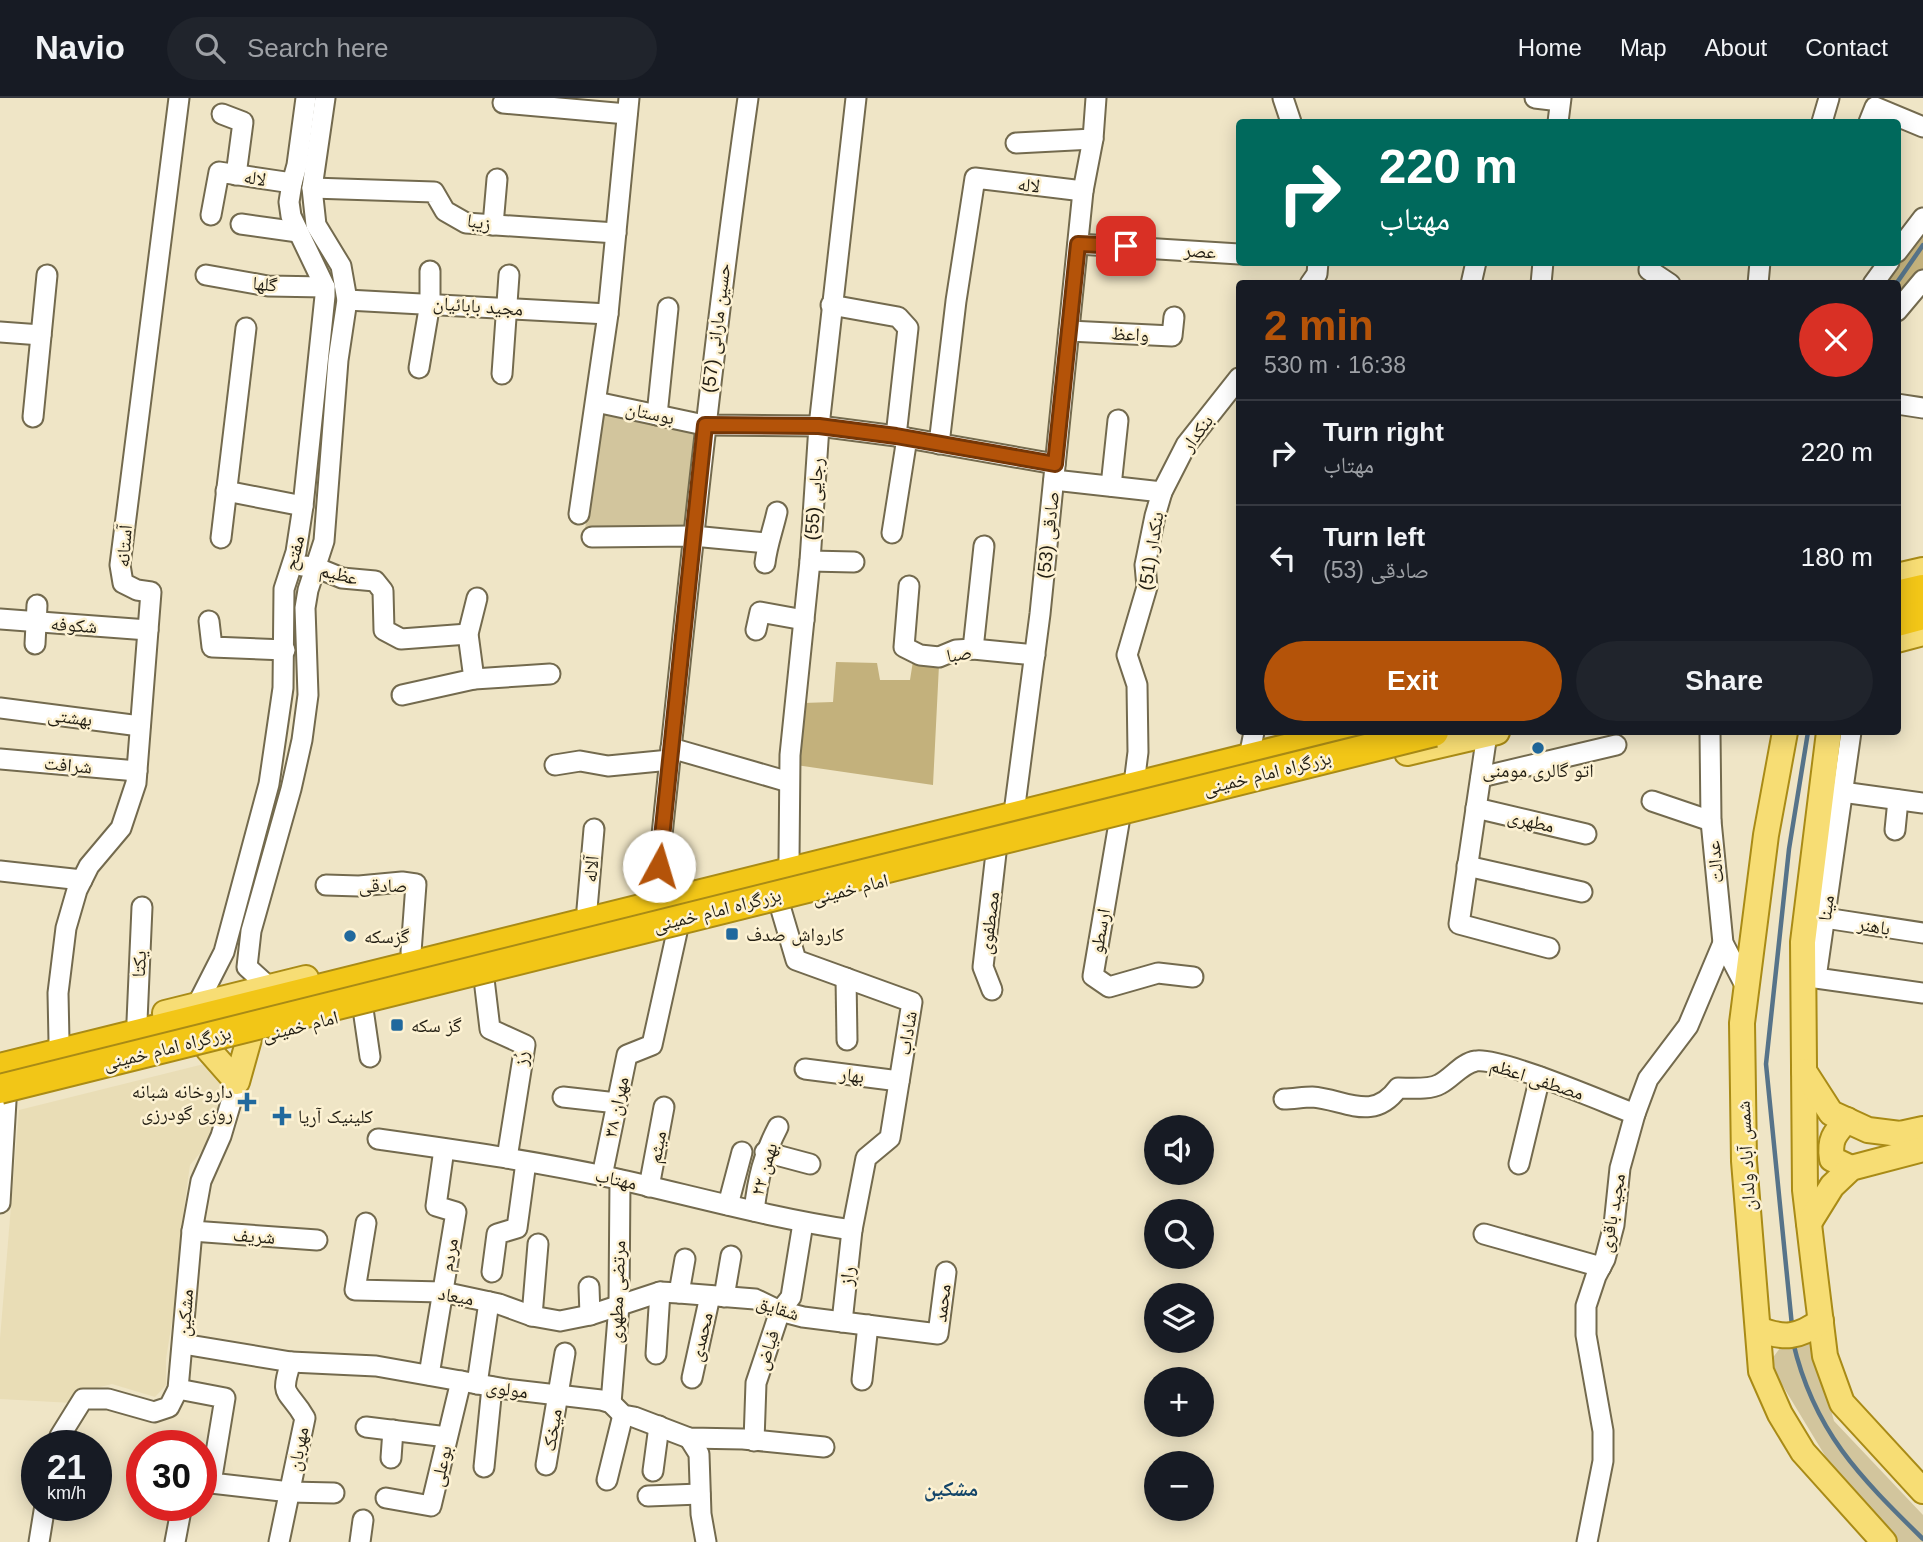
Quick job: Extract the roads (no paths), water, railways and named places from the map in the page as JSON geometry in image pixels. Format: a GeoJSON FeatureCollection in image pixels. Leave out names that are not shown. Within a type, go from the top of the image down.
{"type":"FeatureCollection","features":[{"type":"Feature","properties":{"kind":"highway"},"geometry":{"type":"LineString","coordinates":[[1901,595],[1923,589]]}},
{"type":"Feature","properties":{"kind":"highway"},"geometry":{"type":"LineString","coordinates":[[1901,621],[1923,615]]}},
{"type":"Feature","properties":{"kind":"highway","name":"بزرگراه امام خمینی"},"geometry":{"type":"LineString","coordinates":[[0,1068],[1342,735]]}},
{"type":"Feature","properties":{"kind":"highway","name":"بزرگراه امام خمینی"},"geometry":{"type":"LineString","coordinates":[[2,1097],[1422,735]]}},
{"type":"Feature","properties":{"kind":"main road"},"geometry":{"type":"LineString","coordinates":[[1901,575],[1923,570]]}},
{"type":"Feature","properties":{"kind":"main road"},"geometry":{"type":"LineString","coordinates":[[1901,638],[1923,634]]}},
{"type":"Feature","properties":{"kind":"main road"},"geometry":{"type":"LineString","coordinates":[[0,1056],[197,1004],[1135,776],[1253,739],[1287,735]]}},
{"type":"Feature","properties":{"kind":"main road","name":"امام خمینی"},"geometry":{"type":"LineString","coordinates":[[2,1097],[249,1039],[1119,823],[1380,745],[1473,735]]}},
{"type":"Feature","properties":{"kind":"main road","name":"شمس آباد ولدان"},"geometry":{"type":"LineString","coordinates":[[1784,735],[1766,835],[1742,1023],[1744,1161],[1761,1371],[1780,1414],[1803,1452],[1884,1542]]}},
{"type":"Feature","properties":{"kind":"main road"},"geometry":{"type":"LineString","coordinates":[[1834,735],[1803,942],[1805,1190],[1825,1356],[1842,1403],[1923,1491]]}},
{"type":"Feature","properties":{"kind":"main road"},"geometry":{"type":"LineString","coordinates":[[237,1082],[249,1039]]}},
{"type":"Feature","properties":{"kind":"main road"},"geometry":{"type":"LineString","coordinates":[[208,1049],[237,1082]]}},
{"type":"Feature","properties":{"kind":"main road"},"geometry":{"type":"LineString","coordinates":[[1804,1071],[1830,1113],[1868,1130],[1900,1134],[1923,1129]]}},
{"type":"Feature","properties":{"kind":"main road"},"geometry":{"type":"LineString","coordinates":[[1847,1120],[1829,1145],[1832,1159],[1851,1168]]}},
{"type":"Feature","properties":{"kind":"main road"},"geometry":{"type":"LineString","coordinates":[[1809,1223],[1832,1186],[1851,1168],[1923,1149]]}},
{"type":"Feature","properties":{"kind":"main road"},"geometry":{"type":"LineString","coordinates":[[1758,1329],[1773,1335],[1790,1336],[1807,1331],[1821,1321]]}},
{"type":"Feature","properties":{"kind":"street","name":"آستانه"},"geometry":{"type":"LineString","coordinates":[[59,1041],[58,993],[66,928],[77,890],[89,866],[121,828],[136,783],[151,592],[137,590],[123,583],[120,565],[179,98]]}},
{"type":"Feature","properties":{"kind":"street"},"geometry":{"type":"LineString","coordinates":[[306,98],[289,202],[291,216],[325,287]]}},
{"type":"Feature","properties":{"kind":"street","name":"مفتح"},"geometry":{"type":"LineString","coordinates":[[247,967],[250,930],[291,789],[302,740],[308,695],[305,608],[324,541],[338,360],[347,300],[341,266],[316,225],[312,188],[325,98]]}},
{"type":"Feature","properties":{"kind":"street","name":"حسین مارانی (57)"},"geometry":{"type":"LineString","coordinates":[[656,892],[705,425],[748,98]]}},
{"type":"Feature","properties":{"kind":"street","name":"رجایی (55)"},"geometry":{"type":"LineString","coordinates":[[789,860],[790,755],[810,561],[831,305],[856,98]]}},
{"type":"Feature","properties":{"kind":"street","name":"صادقی (53)"},"geometry":{"type":"LineString","coordinates":[[1015,805],[1035,655],[1083,191],[1093,139],[1096,98]]}},
{"type":"Feature","properties":{"kind":"street"},"geometry":{"type":"LineString","coordinates":[[1283,98],[1290,119]]}},
{"type":"Feature","properties":{"kind":"street"},"geometry":{"type":"LineString","coordinates":[[1535,98],[1561,100],[1558,119]]}},
{"type":"Feature","properties":{"kind":"street"},"geometry":{"type":"LineString","coordinates":[[1823,119],[1829,98]]}},
{"type":"Feature","properties":{"kind":"street"},"geometry":{"type":"LineString","coordinates":[[503,103],[628,106],[608,314],[579,514]]}},
{"type":"Feature","properties":{"kind":"street"},"geometry":{"type":"LineString","coordinates":[[1870,119],[1875,107],[1923,127]]}},
{"type":"Feature","properties":{"kind":"street"},"geometry":{"type":"LineString","coordinates":[[222,114],[243,122],[236,175]]}},
{"type":"Feature","properties":{"kind":"street"},"geometry":{"type":"LineString","coordinates":[[1016,143],[1093,139]]}},
{"type":"Feature","properties":{"kind":"street","name":"لاله"},"geometry":{"type":"LineString","coordinates":[[211,215],[219,172],[292,183]]}},
{"type":"Feature","properties":{"kind":"street","name":"لاله"},"geometry":{"type":"LineString","coordinates":[[939,444],[956,301],[975,178],[1083,191]]}},
{"type":"Feature","properties":{"kind":"street"},"geometry":{"type":"LineString","coordinates":[[493,225],[497,179]]}},
{"type":"Feature","properties":{"kind":"street","name":"زیبا"},"geometry":{"type":"LineString","coordinates":[[312,188],[434,192],[445,211],[466,223],[616,233]]}},
{"type":"Feature","properties":{"kind":"street"},"geometry":{"type":"LineString","coordinates":[[1901,247],[1923,218]]}},
{"type":"Feature","properties":{"kind":"street"},"geometry":{"type":"LineString","coordinates":[[241,225],[298,232]]}},
{"type":"Feature","properties":{"kind":"street","name":"عصر"},"geometry":{"type":"LineString","coordinates":[[1078,244],[1236,254]]}},
{"type":"Feature","properties":{"kind":"street"},"geometry":{"type":"LineString","coordinates":[[1650,266],[1649,270],[1664,280]]}},
{"type":"Feature","properties":{"kind":"street"},"geometry":{"type":"LineString","coordinates":[[419,368],[430,303],[430,271]]}},
{"type":"Feature","properties":{"kind":"street"},"geometry":{"type":"LineString","coordinates":[[33,417],[47,275]]}},
{"type":"Feature","properties":{"kind":"street","name":"گلها"},"geometry":{"type":"LineString","coordinates":[[206,275],[268,286],[325,287]]}},
{"type":"Feature","properties":{"kind":"street"},"geometry":{"type":"LineString","coordinates":[[502,374],[509,275]]}},
{"type":"Feature","properties":{"kind":"street"},"geometry":{"type":"LineString","coordinates":[[1901,306],[1923,280]]}},
{"type":"Feature","properties":{"kind":"street","name":"مفتح"},"geometry":{"type":"LineString","coordinates":[[197,1004],[224,952],[269,785],[283,688],[285,589],[298,542],[303,506],[325,287]]}},
{"type":"Feature","properties":{"kind":"street","name":"مجید بابائیان"},"geometry":{"type":"LineString","coordinates":[[347,300],[608,314]]}},
{"type":"Feature","properties":{"kind":"street"},"geometry":{"type":"LineString","coordinates":[[831,305],[898,317],[908,328],[902,437],[892,533]]}},
{"type":"Feature","properties":{"kind":"street"},"geometry":{"type":"LineString","coordinates":[[657,415],[668,308]]}},
{"type":"Feature","properties":{"kind":"street","name":"واعظ"},"geometry":{"type":"LineString","coordinates":[[1069,331],[1172,336],[1174,317]]}},
{"type":"Feature","properties":{"kind":"street"},"geometry":{"type":"LineString","coordinates":[[222,538],[246,328]]}},
{"type":"Feature","properties":{"kind":"street"},"geometry":{"type":"LineString","coordinates":[[0,332],[41,335]]}},
{"type":"Feature","properties":{"kind":"street","name":"بنکدار"},"geometry":{"type":"LineString","coordinates":[[1162,492],[1186,445],[1236,382]]}},
{"type":"Feature","properties":{"kind":"street","name":"بوستان"},"geometry":{"type":"LineString","coordinates":[[596,402],[705,425]]}},
{"type":"Feature","properties":{"kind":"street"},"geometry":{"type":"LineString","coordinates":[[1901,405],[1923,408]]}},
{"type":"Feature","properties":{"kind":"street"},"geometry":{"type":"LineString","coordinates":[[1111,486],[1118,420]]}},
{"type":"Feature","properties":{"kind":"street"},"geometry":{"type":"LineString","coordinates":[[705,425],[819,426],[902,437],[1111,486],[1162,492]]}},
{"type":"Feature","properties":{"kind":"street"},"geometry":{"type":"LineString","coordinates":[[226,491],[303,506]]}},
{"type":"Feature","properties":{"kind":"street","name":"بنکدار (51)"},"geometry":{"type":"LineString","coordinates":[[1135,776],[1138,752],[1137,685],[1127,655],[1147,587],[1145,565],[1162,492]]}},
{"type":"Feature","properties":{"kind":"street"},"geometry":{"type":"LineString","coordinates":[[765,563],[767,542],[777,513]]}},
{"type":"Feature","properties":{"kind":"street"},"geometry":{"type":"LineString","coordinates":[[592,537],[693,536],[767,542]]}},
{"type":"Feature","properties":{"kind":"street"},"geometry":{"type":"LineString","coordinates":[[973,649],[984,546]]}},
{"type":"Feature","properties":{"kind":"street"},"geometry":{"type":"LineString","coordinates":[[810,561],[854,562]]}},
{"type":"Feature","properties":{"kind":"street","name":"عظیم"},"geometry":{"type":"LineString","coordinates":[[292,565],[315,568],[342,578],[374,581],[383,591],[384,630],[401,639],[468,634]]}},
{"type":"Feature","properties":{"kind":"street","name":"صبا"},"geometry":{"type":"LineString","coordinates":[[909,586],[904,647],[920,655],[939,657],[956,650],[973,649],[1035,655]]}},
{"type":"Feature","properties":{"kind":"street"},"geometry":{"type":"LineString","coordinates":[[474,679],[468,634],[477,598]]}},
{"type":"Feature","properties":{"kind":"street"},"geometry":{"type":"LineString","coordinates":[[756,630],[760,612],[804,620]]}},
{"type":"Feature","properties":{"kind":"street","name":"شکوفه"},"geometry":{"type":"LineString","coordinates":[[0,619],[36,613],[148,630]]}},
{"type":"Feature","properties":{"kind":"street"},"geometry":{"type":"LineString","coordinates":[[35,644],[36,613]]}},
{"type":"Feature","properties":{"kind":"street"},"geometry":{"type":"LineString","coordinates":[[209,621],[212,647],[285,650]]}},
{"type":"Feature","properties":{"kind":"street"},"geometry":{"type":"LineString","coordinates":[[402,695],[474,679],[550,674]]}},
{"type":"Feature","properties":{"kind":"street","name":"بهشتی"},"geometry":{"type":"LineString","coordinates":[[0,708],[140,726]]}},
{"type":"Feature","properties":{"kind":"street"},"geometry":{"type":"LineString","coordinates":[[1491,735],[1481,776],[1459,924],[1549,948]]}},
{"type":"Feature","properties":{"kind":"street","name":"عدالت"},"geometry":{"type":"LineString","coordinates":[[1710,735],[1711,821],[1723,943],[1745,987]]}},
{"type":"Feature","properties":{"kind":"street","name":"مینا"},"geometry":{"type":"LineString","coordinates":[[1834,735],[1842,792],[1816,978],[1923,993]]}},
{"type":"Feature","properties":{"kind":"street"},"geometry":{"type":"LineString","coordinates":[[1481,776],[1616,745]]}},
{"type":"Feature","properties":{"kind":"street"},"geometry":{"type":"LineString","coordinates":[[555,765],[580,761],[608,766],[670,754],[789,782]]}},
{"type":"Feature","properties":{"kind":"street","name":"شرافت"},"geometry":{"type":"LineString","coordinates":[[0,759],[136,771]]}},
{"type":"Feature","properties":{"kind":"street"},"geometry":{"type":"LineString","coordinates":[[1842,792],[1923,803]]}},
{"type":"Feature","properties":{"kind":"street"},"geometry":{"type":"LineString","coordinates":[[1895,830],[1898,800]]}},
{"type":"Feature","properties":{"kind":"street"},"geometry":{"type":"LineString","coordinates":[[1652,801],[1711,821]]}},
{"type":"Feature","properties":{"kind":"street","name":"مطهری"},"geometry":{"type":"LineString","coordinates":[[1476,808],[1586,834]]}},
{"type":"Feature","properties":{"kind":"street","name":"ارسطو"},"geometry":{"type":"LineString","coordinates":[[1119,823],[1093,976],[1109,987],[1158,973],[1193,977]]}},
{"type":"Feature","properties":{"kind":"street","name":"آلاله"},"geometry":{"type":"LineString","coordinates":[[587,909],[594,829]]}},
{"type":"Feature","properties":{"kind":"street","name":"مصطفوی"},"geometry":{"type":"LineString","coordinates":[[992,990],[984,967],[996,853]]}},
{"type":"Feature","properties":{"kind":"street"},"geometry":{"type":"LineString","coordinates":[[1467,866],[1581,892]]}},
{"type":"Feature","properties":{"kind":"street"},"geometry":{"type":"LineString","coordinates":[[0,871],[82,880]]}},
{"type":"Feature","properties":{"kind":"street","name":"صادقی"},"geometry":{"type":"LineString","coordinates":[[326,885],[359,886],[402,881],[416,884],[411,952]]}},
{"type":"Feature","properties":{"kind":"street","name":"شاداب"},"geometry":{"type":"LineString","coordinates":[[780,906],[796,960],[912,1002],[890,1138],[866,1158],[852,1230]]}},
{"type":"Feature","properties":{"kind":"street","name":"یکتا"},"geometry":{"type":"LineString","coordinates":[[137,1021],[142,907]]}},
{"type":"Feature","properties":{"kind":"street","name":"باهنر"},"geometry":{"type":"LineString","coordinates":[[1825,918],[1923,933]]}},
{"type":"Feature","properties":{"kind":"street","name":"مهران ۳۸"},"geometry":{"type":"LineString","coordinates":[[611,1178],[617,1104],[627,1055],[652,1045],[677,932]]}},
{"type":"Feature","properties":{"kind":"street","name":"مجید باقری"},"geometry":{"type":"LineString","coordinates":[[1587,1542],[1603,1461],[1603,1431],[1586,1335],[1586,1306],[1605,1259],[1614,1226],[1620,1168],[1648,1079],[1688,1026],[1723,943]]}},
{"type":"Feature","properties":{"kind":"street"},"geometry":{"type":"LineString","coordinates":[[218,965],[225,974],[237,975],[247,967],[269,987]]}},
{"type":"Feature","properties":{"kind":"street"},"geometry":{"type":"LineString","coordinates":[[846,978],[847,1040]]}},
{"type":"Feature","properties":{"kind":"street","name":"رُز"},"geometry":{"type":"LineString","coordinates":[[484,979],[489,1029],[525,1045],[507,1158]]}},
{"type":"Feature","properties":{"kind":"street"},"geometry":{"type":"LineString","coordinates":[[363,1009],[370,1057]]}},
{"type":"Feature","properties":{"kind":"street","name":"مصطفی اعظم"},"geometry":{"type":"LineString","coordinates":[[1284,1099],[1312,1097],[1362,1108],[1389,1100],[1398,1088],[1438,1086],[1475,1060],[1493,1062],[1540,1077],[1635,1114]]}},
{"type":"Feature","properties":{"kind":"street","name":"بهار"},"geometry":{"type":"LineString","coordinates":[[805,1069],[899,1082]]}},
{"type":"Feature","properties":{"kind":"street"},"geometry":{"type":"LineString","coordinates":[[1519,1164],[1540,1077]]}},
{"type":"Feature","properties":{"kind":"street","name":"مشکین"},"geometry":{"type":"LineString","coordinates":[[178,1389],[192,1231],[201,1181],[220,1136],[237,1082]]}},
{"type":"Feature","properties":{"kind":"street"},"geometry":{"type":"LineString","coordinates":[[0,1203],[2,1097]]}},
{"type":"Feature","properties":{"kind":"street"},"geometry":{"type":"LineString","coordinates":[[563,1097],[617,1104]]}},
{"type":"Feature","properties":{"kind":"street","name":"میثم"},"geometry":{"type":"LineString","coordinates":[[649,1187],[664,1107]]}},
{"type":"Feature","properties":{"kind":"street","name":"۲۲ بهمن"},"geometry":{"type":"LineString","coordinates":[[754,1211],[758,1178],[765,1152],[778,1127]]}},
{"type":"Feature","properties":{"kind":"street","name":"مهتاب"},"geometry":{"type":"LineString","coordinates":[[377,1139],[507,1158],[611,1178],[803,1223],[852,1230]]}},
{"type":"Feature","properties":{"kind":"street","name":"مردم"},"geometry":{"type":"LineString","coordinates":[[429,1376],[456,1212],[436,1206],[444,1149]]}},
{"type":"Feature","properties":{"kind":"street"},"geometry":{"type":"LineString","coordinates":[[728,1205],[742,1152]]}},
{"type":"Feature","properties":{"kind":"street"},"geometry":{"type":"LineString","coordinates":[[765,1152],[810,1164]]}},
{"type":"Feature","properties":{"kind":"street"},"geometry":{"type":"LineString","coordinates":[[492,1272],[497,1234],[517,1228],[526,1162]]}},
{"type":"Feature","properties":{"kind":"street","name":"مرتضی مطهری"},"geometry":{"type":"LineString","coordinates":[[607,1480],[617,1409],[619,1305],[611,1178]]}},
{"type":"Feature","properties":{"kind":"street","name":"میعاد"},"geometry":{"type":"LineString","coordinates":[[366,1223],[355,1290],[443,1292],[561,1321],[619,1305]]}},
{"type":"Feature","properties":{"kind":"street","name":"فیاض"},"geometry":{"type":"LineString","coordinates":[[754,1441],[756,1383],[780,1311],[791,1297],[803,1223]]}},
{"type":"Feature","properties":{"kind":"street","name":"راز"},"geometry":{"type":"LineString","coordinates":[[842,1322],[852,1230]]}},
{"type":"Feature","properties":{"kind":"street","name":"شریف"},"geometry":{"type":"LineString","coordinates":[[192,1231],[317,1240]]}},
{"type":"Feature","properties":{"kind":"street"},"geometry":{"type":"LineString","coordinates":[[1484,1234],[1601,1267]]}},
{"type":"Feature","properties":{"kind":"street"},"geometry":{"type":"LineString","coordinates":[[532,1316],[538,1244]]}},
{"type":"Feature","properties":{"kind":"street","name":"محمدی"},"geometry":{"type":"LineString","coordinates":[[692,1378],[731,1256]]}},
{"type":"Feature","properties":{"kind":"street"},"geometry":{"type":"LineString","coordinates":[[656,1354],[670,1292],[685,1259]]}},
{"type":"Feature","properties":{"kind":"street","name":"محمد"},"geometry":{"type":"LineString","coordinates":[[938,1334],[946,1272]]}},
{"type":"Feature","properties":{"kind":"street"},"geometry":{"type":"LineString","coordinates":[[589,1287],[590,1315]]}},
{"type":"Feature","properties":{"kind":"street","name":"شقایق"},"geometry":{"type":"LineString","coordinates":[[619,1305],[670,1292],[755,1299],[780,1311],[938,1334]]}},
{"type":"Feature","properties":{"kind":"street"},"geometry":{"type":"LineString","coordinates":[[484,1467],[477,1384],[489,1302]]}},
{"type":"Feature","properties":{"kind":"street"},"geometry":{"type":"LineString","coordinates":[[862,1380],[868,1325]]}},
{"type":"Feature","properties":{"kind":"street","name":"مولوی"},"geometry":{"type":"LineString","coordinates":[[183,1344],[291,1362],[376,1366],[558,1395],[617,1409],[689,1437],[824,1447]]}},
{"type":"Feature","properties":{"kind":"street"},"geometry":{"type":"LineString","coordinates":[[558,1395],[565,1353]]}},
{"type":"Feature","properties":{"kind":"street","name":"مهربان"},"geometry":{"type":"LineString","coordinates":[[279,1542],[305,1418],[287,1394],[284,1385],[291,1362]]}},
{"type":"Feature","properties":{"kind":"street","name":"بوعلی"},"geometry":{"type":"LineString","coordinates":[[386,1499],[431,1506],[447,1437],[477,1384]]}},
{"type":"Feature","properties":{"kind":"street"},"geometry":{"type":"LineString","coordinates":[[64,1430],[83,1399],[108,1399],[154,1412],[169,1407],[178,1389],[226,1398],[211,1483],[290,1492],[334,1493]]}},
{"type":"Feature","properties":{"kind":"street","name":"میخک"},"geometry":{"type":"LineString","coordinates":[[546,1465],[558,1395]]}},
{"type":"Feature","properties":{"kind":"street"},"geometry":{"type":"LineString","coordinates":[[653,1471],[659,1426]]}},
{"type":"Feature","properties":{"kind":"street"},"geometry":{"type":"LineString","coordinates":[[366,1427],[447,1437]]}},
{"type":"Feature","properties":{"kind":"street"},"geometry":{"type":"LineString","coordinates":[[391,1458],[393,1430]]}},
{"type":"Feature","properties":{"kind":"street"},"geometry":{"type":"LineString","coordinates":[[689,1437],[699,1454],[700,1494],[706,1542]]}},
{"type":"Feature","properties":{"kind":"street"},"geometry":{"type":"LineString","coordinates":[[648,1496],[700,1494]]}},
{"type":"Feature","properties":{"kind":"street"},"geometry":{"type":"LineString","coordinates":[[360,1542],[363,1520]]}},
{"type":"Feature","properties":{"kind":"street"},"geometry":{"type":"LineString","coordinates":[[39,1542],[42,1521]]}},
{"type":"Feature","properties":{"kind":"street"},"geometry":{"type":"LineString","coordinates":[[175,1542],[179,1521]]}},
{"type":"Feature","properties":{"kind":"waterway"},"geometry":{"type":"LineString","coordinates":[[1899,280],[1923,245]]}},
{"type":"Feature","properties":{"kind":"waterway"},"geometry":{"type":"LineString","coordinates":[[1792,1326],[1766,1064],[1789,849],[1808,735]]}},
{"type":"Feature","properties":{"kind":"waterway"},"geometry":{"type":"LineString","coordinates":[[1793,1342],[1813,1402],[1842,1451],[1879,1495],[1923,1539]]}},
{"type":"Feature","properties":{"kind":"place","name":"اتو گالری مومنی"},"geometry":{"type":"Point","coordinates":[1538,748]}},
{"type":"Feature","properties":{"kind":"place","name":"کارواش صدف"},"geometry":{"type":"Point","coordinates":[732,934]}},
{"type":"Feature","properties":{"kind":"place","name":"گزسکه"},"geometry":{"type":"Point","coordinates":[350,936]}},
{"type":"Feature","properties":{"kind":"place","name":"گز سکه"},"geometry":{"type":"Point","coordinates":[397,1025]}},
{"type":"Feature","properties":{"kind":"place","name":"داروخانه شبانه روزی گودرزی"},"geometry":{"type":"Point","coordinates":[247,1102]}},
{"type":"Feature","properties":{"kind":"place","name":"کلینیک آریا"},"geometry":{"type":"Point","coordinates":[282,1116]}},
{"type":"Feature","properties":{"kind":"district","name":"مشکین"},"geometry":{"type":"Point","coordinates":[951,1488]}}]}
